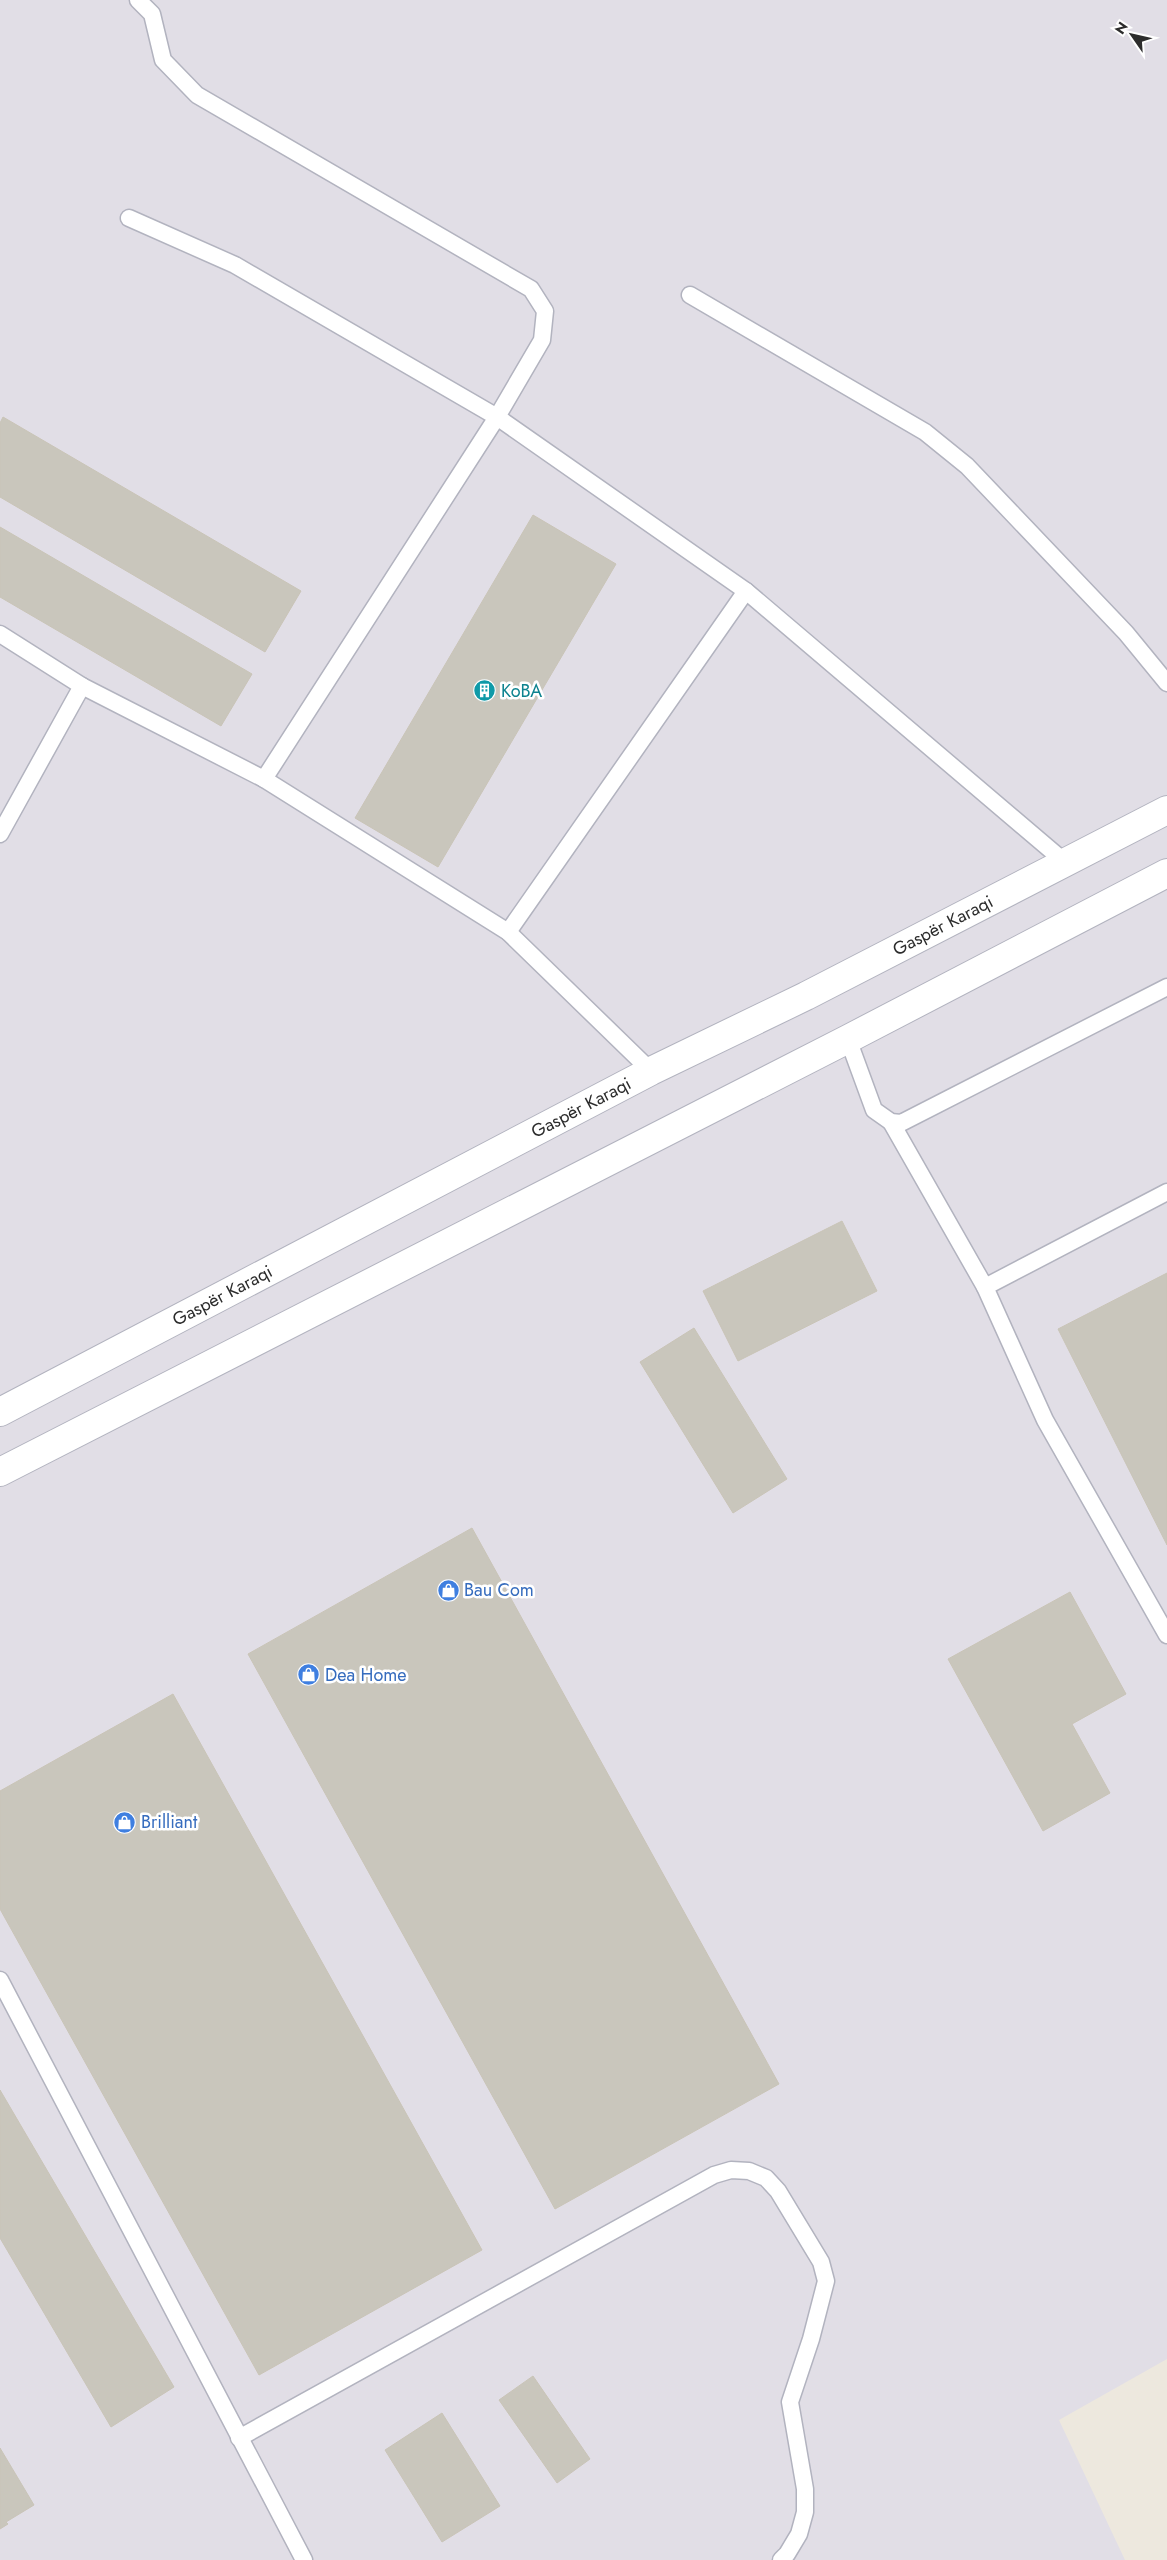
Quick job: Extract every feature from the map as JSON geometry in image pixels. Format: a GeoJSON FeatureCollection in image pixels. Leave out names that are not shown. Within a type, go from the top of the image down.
{"type":"FeatureCollection","features":[{"type":"Feature","properties":{"kind":"main road","name":"Gaspër Karaqi"},"geometry":{"type":"LineString","coordinates":[[0,1412],[651,1071],[806,996],[1167,810]]}},
{"type":"Feature","properties":{"kind":"main road"},"geometry":{"type":"LineString","coordinates":[[0,1472],[848,1039],[1167,873]]}},
{"type":"Feature","properties":{"kind":"lane"},"geometry":{"type":"LineString","coordinates":[[138,0],[152,14],[163,60],[197,95],[531,289],[545,310],[542,340],[497,417],[264,779]]}},
{"type":"Feature","properties":{"kind":"lane"},"geometry":{"type":"LineString","coordinates":[[129,218],[235,265],[497,417],[746,591],[1066,863]]}},
{"type":"Feature","properties":{"kind":"lane"},"geometry":{"type":"LineString","coordinates":[[690,295],[925,432],[947,448],[967,466],[1126,633],[1167,683]]}},
{"type":"Feature","properties":{"kind":"lane"},"geometry":{"type":"LineString","coordinates":[[508,932],[746,591]]}},
{"type":"Feature","properties":{"kind":"lane"},"geometry":{"type":"LineString","coordinates":[[0,634],[82,686],[264,779],[508,932],[651,1071]]}},
{"type":"Feature","properties":{"kind":"lane"},"geometry":{"type":"LineString","coordinates":[[0,834],[82,686]]}},
{"type":"Feature","properties":{"kind":"lane"},"geometry":{"type":"LineString","coordinates":[[891,1122],[901,1123],[911,1119],[1167,987]]}},
{"type":"Feature","properties":{"kind":"lane"},"geometry":{"type":"LineString","coordinates":[[848,1039],[874,1110],[891,1122],[985,1287],[1045,1420],[1167,1635]]}},
{"type":"Feature","properties":{"kind":"lane"},"geometry":{"type":"LineString","coordinates":[[985,1287],[1167,1192]]}},
{"type":"Feature","properties":{"kind":"lane"},"geometry":{"type":"LineString","coordinates":[[0,1980],[304,2560]]}},
{"type":"Feature","properties":{"kind":"lane"},"geometry":{"type":"LineString","coordinates":[[239,2438],[714,2175],[731,2170],[749,2171],[766,2178],[778,2191],[821,2262],[826,2282],[811,2339],[790,2402],[805,2489],[805,2512],[799,2534],[787,2554],[781,2560]]}},
{"type":"Feature","properties":{"kind":"shaded area"},"geometry":{"type":"Polygon","coordinates":[[[0,0],[1167,0],[1167,2359],[1059,2420],[1125,2560],[0,2560],[0,0]]]}},
{"type":"Feature","properties":{"kind":"building"},"geometry":{"type":"Polygon","coordinates":[[[3,417],[301,591],[265,652],[0,497],[0,423],[3,417]]]}},
{"type":"Feature","properties":{"kind":"building","name":"KoBA"},"geometry":{"type":"Polygon","coordinates":[[[533,515],[616,564],[438,867],[355,818],[533,515]]]}},
{"type":"Feature","properties":{"kind":"building"},"geometry":{"type":"Polygon","coordinates":[[[0,527],[252,674],[221,726],[0,597],[0,527]]]}},
{"type":"Feature","properties":{"kind":"building"},"geometry":{"type":"Polygon","coordinates":[[[842,1221],[877,1291],[738,1361],[703,1291],[842,1221]]]}},
{"type":"Feature","properties":{"kind":"building"},"geometry":{"type":"Polygon","coordinates":[[[1167,1273],[1167,1545],[1058,1329],[1167,1273]]]}},
{"type":"Feature","properties":{"kind":"building"},"geometry":{"type":"Polygon","coordinates":[[[694,1328],[787,1479],[733,1513],[640,1362],[694,1328]]]}},
{"type":"Feature","properties":{"kind":"building"},"geometry":{"type":"Polygon","coordinates":[[[472,1528],[779,2084],[555,2209],[248,1654],[472,1528]]]}},
{"type":"Feature","properties":{"kind":"building"},"geometry":{"type":"Polygon","coordinates":[[[1070,1592],[1126,1694],[1072,1724],[1110,1793],[1043,1831],[948,1659],[1070,1592]]]}},
{"type":"Feature","properties":{"kind":"building"},"geometry":{"type":"Polygon","coordinates":[[[173,1694],[482,2250],[259,2375],[0,1909],[0,1791],[173,1694]]]}},
{"type":"Feature","properties":{"kind":"building"},"geometry":{"type":"Polygon","coordinates":[[[0,2090],[174,2387],[111,2427],[0,2238],[0,2090]]]}},
{"type":"Feature","properties":{"kind":"building"},"geometry":{"type":"Polygon","coordinates":[[[533,2376],[590,2459],[557,2483],[499,2400],[533,2376]]]}},
{"type":"Feature","properties":{"kind":"building"},"geometry":{"type":"Polygon","coordinates":[[[442,2413],[500,2506],[442,2542],[385,2450],[442,2413]]]}},
{"type":"Feature","properties":{"kind":"building"},"geometry":{"type":"Polygon","coordinates":[[[0,2448],[34,2505],[6,2522],[8,2524],[0,2529],[0,2448]]]}},
{"type":"Feature","properties":{"kind":"place","name":"KoBA"},"geometry":{"type":"Point","coordinates":[485,691]}},
{"type":"Feature","properties":{"kind":"place","name":"Bau Com"},"geometry":{"type":"Point","coordinates":[448,1590]}},
{"type":"Feature","properties":{"kind":"place","name":"Dea Home"},"geometry":{"type":"Point","coordinates":[309,1675]}},
{"type":"Feature","properties":{"kind":"place","name":"Brilliant"},"geometry":{"type":"Point","coordinates":[125,1822]}}]}
